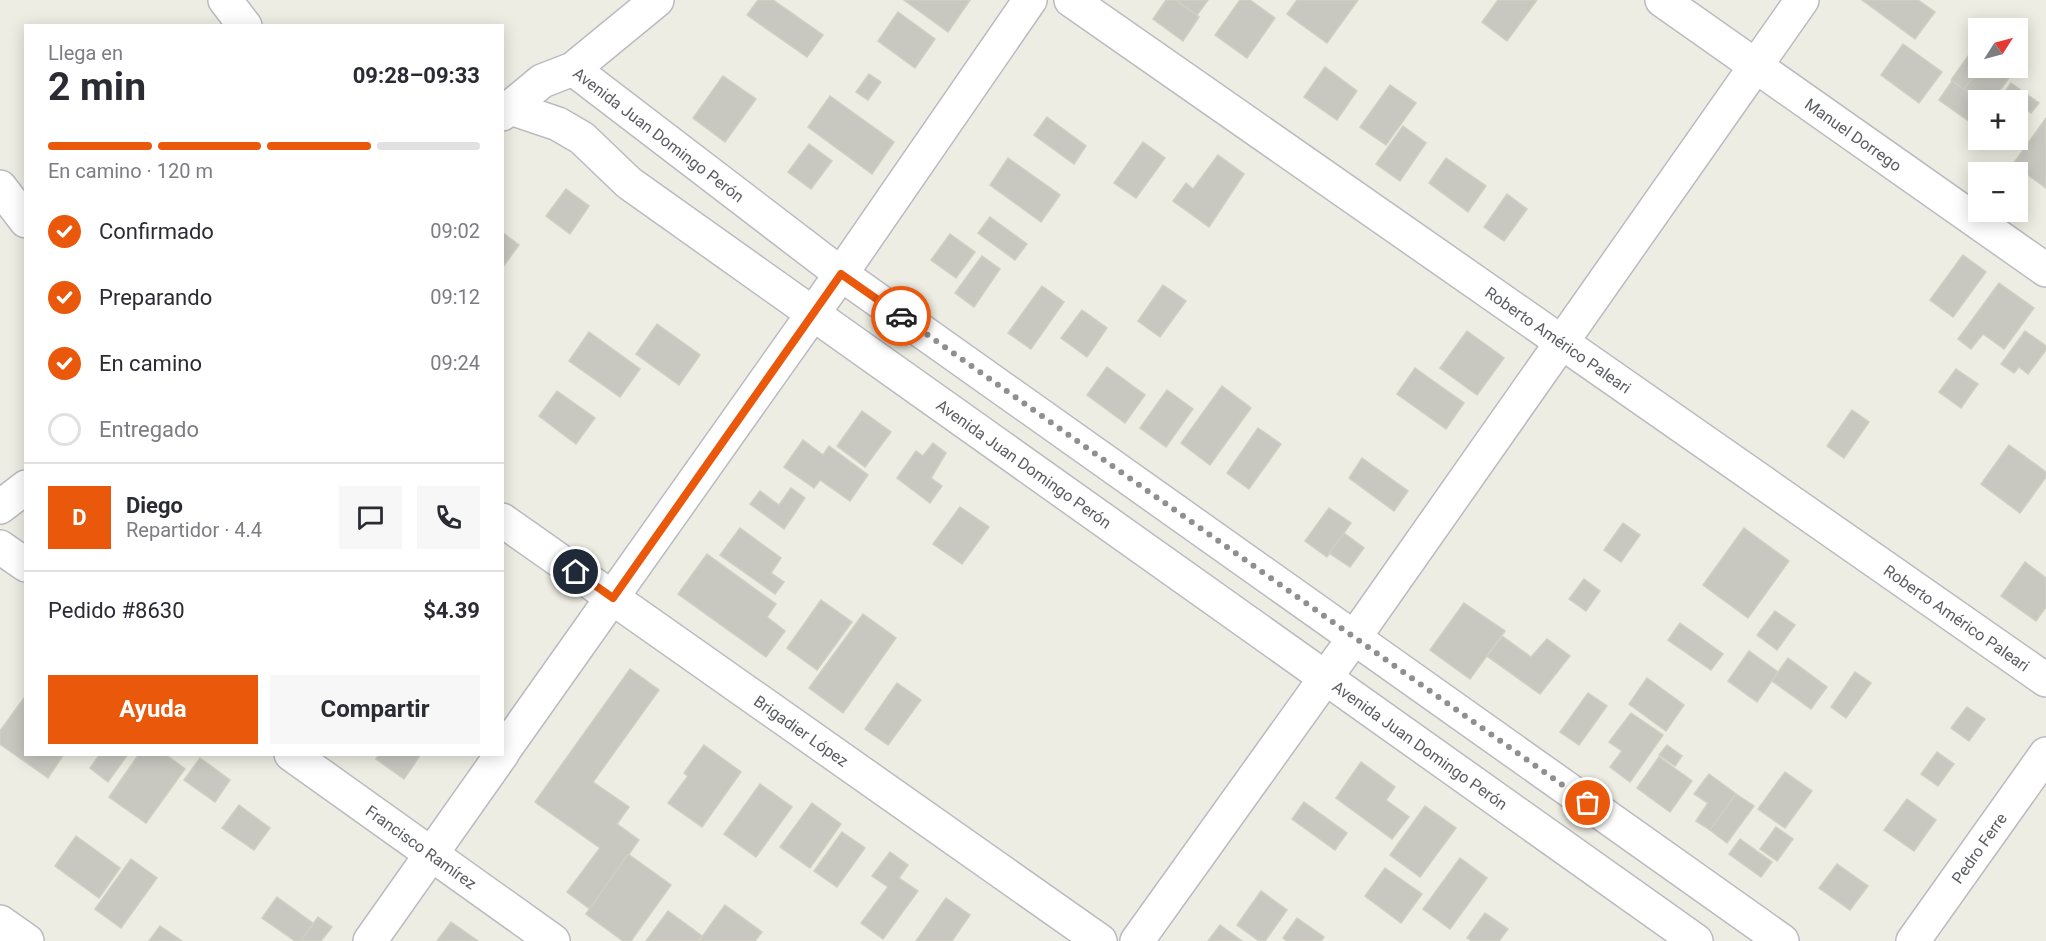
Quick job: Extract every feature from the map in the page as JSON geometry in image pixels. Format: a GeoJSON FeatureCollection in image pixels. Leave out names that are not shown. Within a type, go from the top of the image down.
{"type":"FeatureCollection","features":[{"type":"Feature","properties":{"kind":"street"},"geometry":{"type":"LineString","coordinates":[[225,0],[243,24]]}},
{"type":"Feature","properties":{"kind":"street"},"geometry":{"type":"LineString","coordinates":[[573,69],[657,0]]}},
{"type":"Feature","properties":{"kind":"street"},"geometry":{"type":"LineString","coordinates":[[504,751],[841,274],[1029,0]]}},
{"type":"Feature","properties":{"kind":"street","name":"Roberto Américo Paleari"},"geometry":{"type":"LineString","coordinates":[[1071,0],[2046,680]]}},
{"type":"Feature","properties":{"kind":"street","name":"Manuel Dorrego"},"geometry":{"type":"LineString","coordinates":[[1662,0],[2046,270]]}},
{"type":"Feature","properties":{"kind":"street"},"geometry":{"type":"LineString","coordinates":[[1137,941],[1354,638],[1802,0]]}},
{"type":"Feature","properties":{"kind":"street","name":"Avenida Juan Domingo Perón"},"geometry":{"type":"LineString","coordinates":[[507,111],[542,81],[573,69],[841,274],[1782,941]]}},
{"type":"Feature","properties":{"kind":"street","name":"Avenida Juan Domingo Perón"},"geometry":{"type":"LineString","coordinates":[[507,111],[558,124],[582,138],[628,183],[1695,941]]}},
{"type":"Feature","properties":{"kind":"street"},"geometry":{"type":"LineString","coordinates":[[0,187],[24,218]]}},
{"type":"Feature","properties":{"kind":"street"},"geometry":{"type":"LineString","coordinates":[[0,507],[24,489]]}},
{"type":"Feature","properties":{"kind":"street","name":"Brigadier López"},"geometry":{"type":"LineString","coordinates":[[504,521],[1100,941]]}},
{"type":"Feature","properties":{"kind":"street"},"geometry":{"type":"LineString","coordinates":[[0,547],[24,564]]}},
{"type":"Feature","properties":{"kind":"street","name":"Pedro Ferre"},"geometry":{"type":"LineString","coordinates":[[1913,941],[2046,754]]}},
{"type":"Feature","properties":{"kind":"street","name":"Francisco Ramírez"},"geometry":{"type":"LineString","coordinates":[[294,756],[553,941]]}},
{"type":"Feature","properties":{"kind":"street"},"geometry":{"type":"LineString","coordinates":[[369,941],[501,756]]}},
{"type":"Feature","properties":{"kind":"street"},"geometry":{"type":"LineString","coordinates":[[0,922],[27,941]]}},
{"type":"Feature","properties":{"kind":"building"},"geometry":{"type":"Polygon","coordinates":[[[758,0],[773,0],[823,35],[807,57],[747,15],[758,0]]]}},
{"type":"Feature","properties":{"kind":"building"},"geometry":{"type":"Polygon","coordinates":[[[904,0],[970,0],[948,32],[904,0]]]}},
{"type":"Feature","properties":{"kind":"building"},"geometry":{"type":"Polygon","coordinates":[[[1166,0],[1176,0],[1199,17],[1183,41],[1153,19],[1166,0]]]}},
{"type":"Feature","properties":{"kind":"building"},"geometry":{"type":"Polygon","coordinates":[[[1176,0],[1208,0],[1197,15],[1176,0]]]}},
{"type":"Feature","properties":{"kind":"building"},"geometry":{"type":"Polygon","coordinates":[[[1240,0],[1250,0],[1275,18],[1247,58],[1215,35],[1240,0]]]}},
{"type":"Feature","properties":{"kind":"building"},"geometry":{"type":"Polygon","coordinates":[[[1297,0],[1358,0],[1327,43],[1287,14],[1297,0]]]}},
{"type":"Feature","properties":{"kind":"building"},"geometry":{"type":"Polygon","coordinates":[[[1498,0],[1537,0],[1507,41],[1482,22],[1498,0]]]}},
{"type":"Feature","properties":{"kind":"building"},"geometry":{"type":"Polygon","coordinates":[[[1862,0],[1918,0],[1935,12],[1915,39],[1862,0]]]}},
{"type":"Feature","properties":{"kind":"building"},"geometry":{"type":"Polygon","coordinates":[[[898,12],[935,39],[915,68],[878,41],[898,12]]]}},
{"type":"Feature","properties":{"kind":"building"},"geometry":{"type":"Polygon","coordinates":[[[1903,44],[1942,72],[1919,103],[1881,75],[1903,44]]]}},
{"type":"Feature","properties":{"kind":"building"},"geometry":{"type":"Polygon","coordinates":[[[1968,56],[1968,78],[1972,78],[1964,89],[1951,80],[1968,56]]]}},
{"type":"Feature","properties":{"kind":"building"},"geometry":{"type":"Polygon","coordinates":[[[1325,67],[1357,91],[1337,120],[1304,97],[1325,67]]]}},
{"type":"Feature","properties":{"kind":"building"},"geometry":{"type":"Polygon","coordinates":[[[869,74],[881,82],[868,100],[856,92],[869,74]]]}},
{"type":"Feature","properties":{"kind":"building"},"geometry":{"type":"Polygon","coordinates":[[[723,76],[756,99],[725,142],[693,118],[723,76]]]}},
{"type":"Feature","properties":{"kind":"building"},"geometry":{"type":"Polygon","coordinates":[[[1972,78],[2009,78],[2000,90],[1968,90],[1968,92],[1964,89],[1972,78]]]}},
{"type":"Feature","properties":{"kind":"building"},"geometry":{"type":"Polygon","coordinates":[[[1952,81],[1968,92],[1968,121],[1939,100],[1952,81]]]}},
{"type":"Feature","properties":{"kind":"building"},"geometry":{"type":"Polygon","coordinates":[[[2011,83],[2021,90],[2006,90],[2011,83]]]}},
{"type":"Feature","properties":{"kind":"building"},"geometry":{"type":"Polygon","coordinates":[[[1390,85],[1416,103],[1386,145],[1360,127],[1390,85]]]}},
{"type":"Feature","properties":{"kind":"building"},"geometry":{"type":"Polygon","coordinates":[[[2028,95],[2039,103],[2031,113],[2028,111],[2028,95]]]}},
{"type":"Feature","properties":{"kind":"building"},"geometry":{"type":"Polygon","coordinates":[[[830,96],[894,142],[872,174],[808,127],[830,96]]]}},
{"type":"Feature","properties":{"kind":"building"},"geometry":{"type":"Polygon","coordinates":[[[1047,117],[1086,146],[1074,164],[1034,135],[1047,117]]]}},
{"type":"Feature","properties":{"kind":"building"},"geometry":{"type":"Polygon","coordinates":[[[2046,118],[2046,188],[2028,175],[2028,162],[2014,162],[2023,150],[2028,150],[2028,143],[2046,118]]]}},
{"type":"Feature","properties":{"kind":"building"},"geometry":{"type":"Polygon","coordinates":[[[1403,126],[1426,143],[1400,181],[1376,164],[1403,126]]]}},
{"type":"Feature","properties":{"kind":"building"},"geometry":{"type":"Polygon","coordinates":[[[1143,142],[1165,158],[1136,198],[1114,183],[1143,142]]]}},
{"type":"Feature","properties":{"kind":"building"},"geometry":{"type":"Polygon","coordinates":[[[809,144],[832,161],[811,189],[788,172],[809,144]]]}},
{"type":"Feature","properties":{"kind":"building"},"geometry":{"type":"Polygon","coordinates":[[[1218,155],[1244,174],[1209,227],[1173,201],[1186,183],[1193,189],[1218,155]]]}},
{"type":"Feature","properties":{"kind":"building"},"geometry":{"type":"Polygon","coordinates":[[[1008,158],[1060,195],[1041,222],[990,185],[1008,158]]]}},
{"type":"Feature","properties":{"kind":"building"},"geometry":{"type":"Polygon","coordinates":[[[1446,158],[1486,186],[1468,212],[1429,183],[1446,158]]]}},
{"type":"Feature","properties":{"kind":"building"},"geometry":{"type":"Polygon","coordinates":[[[566,189],[589,206],[570,234],[546,216],[566,189]]]}},
{"type":"Feature","properties":{"kind":"building"},"geometry":{"type":"Polygon","coordinates":[[[1507,194],[1527,209],[1504,241],[1484,227],[1507,194]]]}},
{"type":"Feature","properties":{"kind":"building"},"geometry":{"type":"Polygon","coordinates":[[[990,217],[1027,244],[1015,260],[978,233],[990,217]]]}},
{"type":"Feature","properties":{"kind":"building"},"geometry":{"type":"Polygon","coordinates":[[[504,234],[519,245],[504,265],[504,234]]]}},
{"type":"Feature","properties":{"kind":"building"},"geometry":{"type":"Polygon","coordinates":[[[950,234],[975,252],[956,278],[931,260],[950,234]]]}},
{"type":"Feature","properties":{"kind":"building"},"geometry":{"type":"Polygon","coordinates":[[[1963,255],[1986,272],[1953,317],[1930,300],[1963,255]]]}},
{"type":"Feature","properties":{"kind":"building"},"geometry":{"type":"Polygon","coordinates":[[[982,256],[1000,269],[974,307],[955,293],[982,256]]]}},
{"type":"Feature","properties":{"kind":"building"},"geometry":{"type":"Polygon","coordinates":[[[1999,283],[2034,308],[2004,349],[1983,334],[1971,349],[1958,339],[1999,283]]]}},
{"type":"Feature","properties":{"kind":"building"},"geometry":{"type":"Polygon","coordinates":[[[1163,285],[1186,301],[1160,337],[1138,321],[1163,285]]]}},
{"type":"Feature","properties":{"kind":"building"},"geometry":{"type":"Polygon","coordinates":[[[1042,286],[1064,302],[1031,349],[1008,333],[1042,286]]]}},
{"type":"Feature","properties":{"kind":"building"},"geometry":{"type":"Polygon","coordinates":[[[1082,310],[1107,328],[1087,357],[1061,338],[1082,310]]]}},
{"type":"Feature","properties":{"kind":"building"},"geometry":{"type":"Polygon","coordinates":[[[657,324],[700,355],[679,385],[636,354],[657,324]]]}},
{"type":"Feature","properties":{"kind":"building"},"geometry":{"type":"Polygon","coordinates":[[[1467,331],[1504,358],[1477,395],[1440,368],[1467,331]]]}},
{"type":"Feature","properties":{"kind":"building"},"geometry":{"type":"Polygon","coordinates":[[[2025,331],[2046,346],[2046,350],[2028,374],[2019,367],[2014,373],[2001,364],[2025,331]]]}},
{"type":"Feature","properties":{"kind":"building"},"geometry":{"type":"Polygon","coordinates":[[[589,332],[640,369],[620,397],[569,361],[589,332]]]}},
{"type":"Feature","properties":{"kind":"building"},"geometry":{"type":"Polygon","coordinates":[[[1107,367],[1145,395],[1125,423],[1087,395],[1107,367]]]}},
{"type":"Feature","properties":{"kind":"building"},"geometry":{"type":"Polygon","coordinates":[[[1415,368],[1464,403],[1446,429],[1397,394],[1415,368]]]}},
{"type":"Feature","properties":{"kind":"building"},"geometry":{"type":"Polygon","coordinates":[[[1956,369],[1978,384],[1961,408],[1939,392],[1956,369]]]}},
{"type":"Feature","properties":{"kind":"building"},"geometry":{"type":"Polygon","coordinates":[[[1222,386],[1251,408],[1210,465],[1181,443],[1222,386]]]}},
{"type":"Feature","properties":{"kind":"building"},"geometry":{"type":"Polygon","coordinates":[[[1167,390],[1193,409],[1166,447],[1140,428],[1167,390]]]}},
{"type":"Feature","properties":{"kind":"building"},"geometry":{"type":"Polygon","coordinates":[[[557,391],[595,418],[576,444],[539,416],[557,391]]]}},
{"type":"Feature","properties":{"kind":"building"},"geometry":{"type":"Polygon","coordinates":[[[1852,410],[1869,422],[1844,458],[1827,446],[1852,410]]]}},
{"type":"Feature","properties":{"kind":"building"},"geometry":{"type":"Polygon","coordinates":[[[862,411],[891,432],[865,467],[837,446],[862,411]]]}},
{"type":"Feature","properties":{"kind":"building"},"geometry":{"type":"Polygon","coordinates":[[[1258,428],[1281,444],[1249,489],[1227,473],[1258,428]]]}},
{"type":"Feature","properties":{"kind":"building"},"geometry":{"type":"Polygon","coordinates":[[[803,440],[823,455],[829,446],[868,475],[850,501],[820,480],[814,488],[784,467],[803,440]]]}},
{"type":"Feature","properties":{"kind":"building"},"geometry":{"type":"Polygon","coordinates":[[[933,443],[946,453],[931,478],[942,486],[930,503],[897,478],[916,451],[923,456],[933,443]]]}},
{"type":"Feature","properties":{"kind":"building"},"geometry":{"type":"Polygon","coordinates":[[[2009,445],[2046,472],[2046,477],[2020,513],[1981,484],[2009,445]]]}},
{"type":"Feature","properties":{"kind":"building"},"geometry":{"type":"Polygon","coordinates":[[[1362,458],[1408,491],[1394,511],[1349,478],[1362,458]]]}},
{"type":"Feature","properties":{"kind":"building"},"geometry":{"type":"Polygon","coordinates":[[[791,488],[805,498],[784,529],[750,504],[760,491],[779,505],[791,488]]]}},
{"type":"Feature","properties":{"kind":"building"},"geometry":{"type":"Polygon","coordinates":[[[960,507],[989,527],[962,564],[933,544],[960,507]]]}},
{"type":"Feature","properties":{"kind":"building"},"geometry":{"type":"Polygon","coordinates":[[[1329,508],[1351,523],[1327,557],[1305,541],[1329,508]]]}},
{"type":"Feature","properties":{"kind":"building"},"geometry":{"type":"Polygon","coordinates":[[[1623,523],[1640,535],[1621,562],[1604,550],[1623,523]]]}},
{"type":"Feature","properties":{"kind":"building"},"geometry":{"type":"Polygon","coordinates":[[[740,528],[781,558],[771,573],[784,582],[775,594],[720,555],[740,528]]]}},
{"type":"Feature","properties":{"kind":"building"},"geometry":{"type":"Polygon","coordinates":[[[1744,528],[1789,561],[1748,618],[1703,585],[1744,528]]]}},
{"type":"Feature","properties":{"kind":"building"},"geometry":{"type":"Polygon","coordinates":[[[1344,533],[1364,548],[1350,567],[1329,553],[1344,533]]]}},
{"type":"Feature","properties":{"kind":"building"},"geometry":{"type":"Polygon","coordinates":[[[707,554],[776,604],[767,617],[785,631],[766,657],[678,594],[707,554]]]}},
{"type":"Feature","properties":{"kind":"building"},"geometry":{"type":"Polygon","coordinates":[[[2025,562],[2046,578],[2046,607],[2036,621],[2001,596],[2025,562]]]}},
{"type":"Feature","properties":{"kind":"building"},"geometry":{"type":"Polygon","coordinates":[[[1584,579],[1600,591],[1586,611],[1569,599],[1584,579]]]}},
{"type":"Feature","properties":{"kind":"building"},"geometry":{"type":"Polygon","coordinates":[[[821,600],[852,622],[817,670],[787,648],[821,600]]]}},
{"type":"Feature","properties":{"kind":"building"},"geometry":{"type":"Polygon","coordinates":[[[1464,603],[1505,631],[1470,679],[1430,650],[1464,603]]]}},
{"type":"Feature","properties":{"kind":"building"},"geometry":{"type":"Polygon","coordinates":[[[1775,611],[1795,625],[1777,650],[1757,635],[1775,611]]]}},
{"type":"Feature","properties":{"kind":"building"},"geometry":{"type":"Polygon","coordinates":[[[863,614],[896,638],[843,713],[809,688],[863,614]]]}},
{"type":"Feature","properties":{"kind":"building"},"geometry":{"type":"Polygon","coordinates":[[[1680,623],[1723,654],[1711,670],[1668,640],[1680,623]]]}},
{"type":"Feature","properties":{"kind":"building"},"geometry":{"type":"Polygon","coordinates":[[[1502,636],[1531,657],[1547,639],[1570,656],[1540,694],[1487,656],[1502,636]]]}},
{"type":"Feature","properties":{"kind":"building"},"geometry":{"type":"Polygon","coordinates":[[[1749,651],[1778,672],[1757,702],[1728,681],[1749,651]]]}},
{"type":"Feature","properties":{"kind":"building"},"geometry":{"type":"Polygon","coordinates":[[[1788,658],[1827,687],[1811,709],[1772,681],[1788,658]]]}},
{"type":"Feature","properties":{"kind":"building"},"geometry":{"type":"Polygon","coordinates":[[[630,669],[659,690],[593,782],[629,807],[617,824],[639,840],[590,909],[567,892],[600,848],[535,802],[630,669]]]}},
{"type":"Feature","properties":{"kind":"building"},"geometry":{"type":"Polygon","coordinates":[[[1855,672],[1871,683],[1846,718],[1831,707],[1855,672]]]}},
{"type":"Feature","properties":{"kind":"building"},"geometry":{"type":"Polygon","coordinates":[[[1647,678],[1684,705],[1666,731],[1629,704],[1647,678]]]}},
{"type":"Feature","properties":{"kind":"building"},"geometry":{"type":"Polygon","coordinates":[[[897,683],[921,700],[888,745],[865,729],[897,683]]]}},
{"type":"Feature","properties":{"kind":"building"},"geometry":{"type":"Polygon","coordinates":[[[1588,693],[1607,706],[1579,745],[1560,732],[1588,693]]]}},
{"type":"Feature","properties":{"kind":"building"},"geometry":{"type":"Polygon","coordinates":[[[24,698],[24,756],[63,756],[48,778],[0,744],[0,731],[24,698]]]}},
{"type":"Feature","properties":{"kind":"building"},"geometry":{"type":"Polygon","coordinates":[[[1967,707],[1985,719],[1969,741],[1951,728],[1967,707]]]}},
{"type":"Feature","properties":{"kind":"building"},"geometry":{"type":"Polygon","coordinates":[[[1631,713],[1663,735],[1630,782],[1610,767],[1622,751],[1609,742],[1631,713]]]}},
{"type":"Feature","properties":{"kind":"building"},"geometry":{"type":"Polygon","coordinates":[[[704,745],[741,772],[702,827],[668,803],[688,776],[684,773],[704,745]]]}},
{"type":"Feature","properties":{"kind":"building"},"geometry":{"type":"Polygon","coordinates":[[[1667,745],[1682,756],[1675,766],[1659,755],[1667,745]]]}},
{"type":"Feature","properties":{"kind":"building"},"geometry":{"type":"Polygon","coordinates":[[[1937,752],[1954,764],[1938,786],[1921,774],[1937,752]]]}},
{"type":"Feature","properties":{"kind":"building"},"geometry":{"type":"Polygon","coordinates":[[[99,756],[127,756],[108,782],[90,768],[99,756]]]}},
{"type":"Feature","properties":{"kind":"building"},"geometry":{"type":"Polygon","coordinates":[[[138,756],[168,756],[185,769],[146,823],[109,797],[138,756]]]}},
{"type":"Feature","properties":{"kind":"building"},"geometry":{"type":"Polygon","coordinates":[[[378,756],[420,756],[404,779],[376,759],[378,756]]]}},
{"type":"Feature","properties":{"kind":"building"},"geometry":{"type":"Polygon","coordinates":[[[1659,757],[1692,781],[1670,812],[1637,788],[1659,757]]]}},
{"type":"Feature","properties":{"kind":"building"},"geometry":{"type":"Polygon","coordinates":[[[200,758],[230,780],[215,802],[184,780],[200,758]]]}},
{"type":"Feature","properties":{"kind":"building"},"geometry":{"type":"Polygon","coordinates":[[[1361,762],[1395,787],[1386,800],[1409,817],[1392,839],[1336,798],[1361,762]]]}},
{"type":"Feature","properties":{"kind":"building"},"geometry":{"type":"Polygon","coordinates":[[[1785,772],[1812,791],[1785,828],[1758,809],[1785,772]]]}},
{"type":"Feature","properties":{"kind":"building"},"geometry":{"type":"Polygon","coordinates":[[[1709,774],[1736,794],[1710,830],[1696,821],[1708,803],[1694,794],[1709,774]]]}},
{"type":"Feature","properties":{"kind":"building"},"geometry":{"type":"Polygon","coordinates":[[[760,784],[792,807],[756,857],[724,834],[760,784]]]}},
{"type":"Feature","properties":{"kind":"building"},"geometry":{"type":"Polygon","coordinates":[[[1736,794],[1754,806],[1727,843],[1710,830],[1736,794]]]}},
{"type":"Feature","properties":{"kind":"building"},"geometry":{"type":"Polygon","coordinates":[[[1907,799],[1936,820],[1914,851],[1884,830],[1907,799]]]}},
{"type":"Feature","properties":{"kind":"building"},"geometry":{"type":"Polygon","coordinates":[[[1304,802],[1347,833],[1335,850],[1292,819],[1304,802]]]}},
{"type":"Feature","properties":{"kind":"building"},"geometry":{"type":"Polygon","coordinates":[[[812,803],[841,824],[810,868],[780,847],[812,803]]]}},
{"type":"Feature","properties":{"kind":"building"},"geometry":{"type":"Polygon","coordinates":[[[239,805],[270,828],[254,850],[222,828],[239,805]]]}},
{"type":"Feature","properties":{"kind":"building"},"geometry":{"type":"Polygon","coordinates":[[[1425,806],[1456,828],[1420,877],[1390,855],[1425,806]]]}},
{"type":"Feature","properties":{"kind":"building"},"geometry":{"type":"Polygon","coordinates":[[[1776,827],[1793,839],[1777,861],[1760,849],[1776,827]]]}},
{"type":"Feature","properties":{"kind":"building"},"geometry":{"type":"Polygon","coordinates":[[[842,832],[865,848],[837,887],[814,871],[842,832]]]}},
{"type":"Feature","properties":{"kind":"building"},"geometry":{"type":"Polygon","coordinates":[[[76,836],[120,868],[99,898],[55,866],[76,836]]]}},
{"type":"Feature","properties":{"kind":"building"},"geometry":{"type":"Polygon","coordinates":[[[1740,839],[1772,862],[1761,877],[1729,854],[1740,839]]]}},
{"type":"Feature","properties":{"kind":"building"},"geometry":{"type":"Polygon","coordinates":[[[890,852],[908,865],[899,878],[918,891],[883,939],[861,923],[888,887],[872,876],[890,852]]]}},
{"type":"Feature","properties":{"kind":"building"},"geometry":{"type":"Polygon","coordinates":[[[628,854],[671,885],[631,941],[623,941],[586,914],[628,854]]]}},
{"type":"Feature","properties":{"kind":"building"},"geometry":{"type":"Polygon","coordinates":[[[1460,858],[1487,878],[1450,929],[1423,909],[1460,858]]]}},
{"type":"Feature","properties":{"kind":"building"},"geometry":{"type":"Polygon","coordinates":[[[131,859],[157,878],[121,928],[95,909],[131,859]]]}},
{"type":"Feature","properties":{"kind":"building"},"geometry":{"type":"Polygon","coordinates":[[[1837,864],[1868,886],[1850,910],[1819,888],[1837,864]]]}},
{"type":"Feature","properties":{"kind":"building"},"geometry":{"type":"Polygon","coordinates":[[[1385,868],[1422,894],[1401,923],[1365,896],[1385,868]]]}},
{"type":"Feature","properties":{"kind":"building"},"geometry":{"type":"Polygon","coordinates":[[[1261,891],[1287,910],[1265,941],[1259,941],[1237,925],[1261,891]]]}},
{"type":"Feature","properties":{"kind":"building"},"geometry":{"type":"Polygon","coordinates":[[[277,897],[314,924],[301,941],[295,941],[262,918],[277,897]]]}},
{"type":"Feature","properties":{"kind":"building"},"geometry":{"type":"Polygon","coordinates":[[[946,898],[970,915],[952,941],[916,941],[946,898]]]}},
{"type":"Feature","properties":{"kind":"building"},"geometry":{"type":"Polygon","coordinates":[[[725,905],[762,932],[755,941],[699,941],[725,905]]]}},
{"type":"Feature","properties":{"kind":"building"},"geometry":{"type":"Polygon","coordinates":[[[668,911],[702,936],[698,941],[646,941],[668,911]]]}},
{"type":"Feature","properties":{"kind":"building"},"geometry":{"type":"Polygon","coordinates":[[[1485,913],[1508,929],[1499,941],[1472,941],[1467,938],[1485,913]]]}},
{"type":"Feature","properties":{"kind":"building"},"geometry":{"type":"Polygon","coordinates":[[[318,917],[332,927],[321,941],[301,941],[318,917]]]}},
{"type":"Feature","properties":{"kind":"building"},"geometry":{"type":"Polygon","coordinates":[[[1297,918],[1324,937],[1321,941],[1287,941],[1283,938],[1297,918]]]}},
{"type":"Feature","properties":{"kind":"building"},"geometry":{"type":"Polygon","coordinates":[[[451,922],[478,941],[437,941],[451,922]]]}},
{"type":"Feature","properties":{"kind":"building"},"geometry":{"type":"Polygon","coordinates":[[[1220,925],[1242,941],[1208,941],[1220,925]]]}},
{"type":"Feature","properties":{"kind":"building"},"geometry":{"type":"Polygon","coordinates":[[[160,926],[182,941],[149,941],[160,926]]]}},
{"type":"Feature","properties":{"kind":"way so far"},"geometry":{"type":"LineString","coordinates":[[901,316],[1588,803]]}},
{"type":"Feature","properties":{"kind":"route"},"geometry":{"type":"LineString","coordinates":[[576,572],[613,598],[841,274],[901,316]]}}]}
